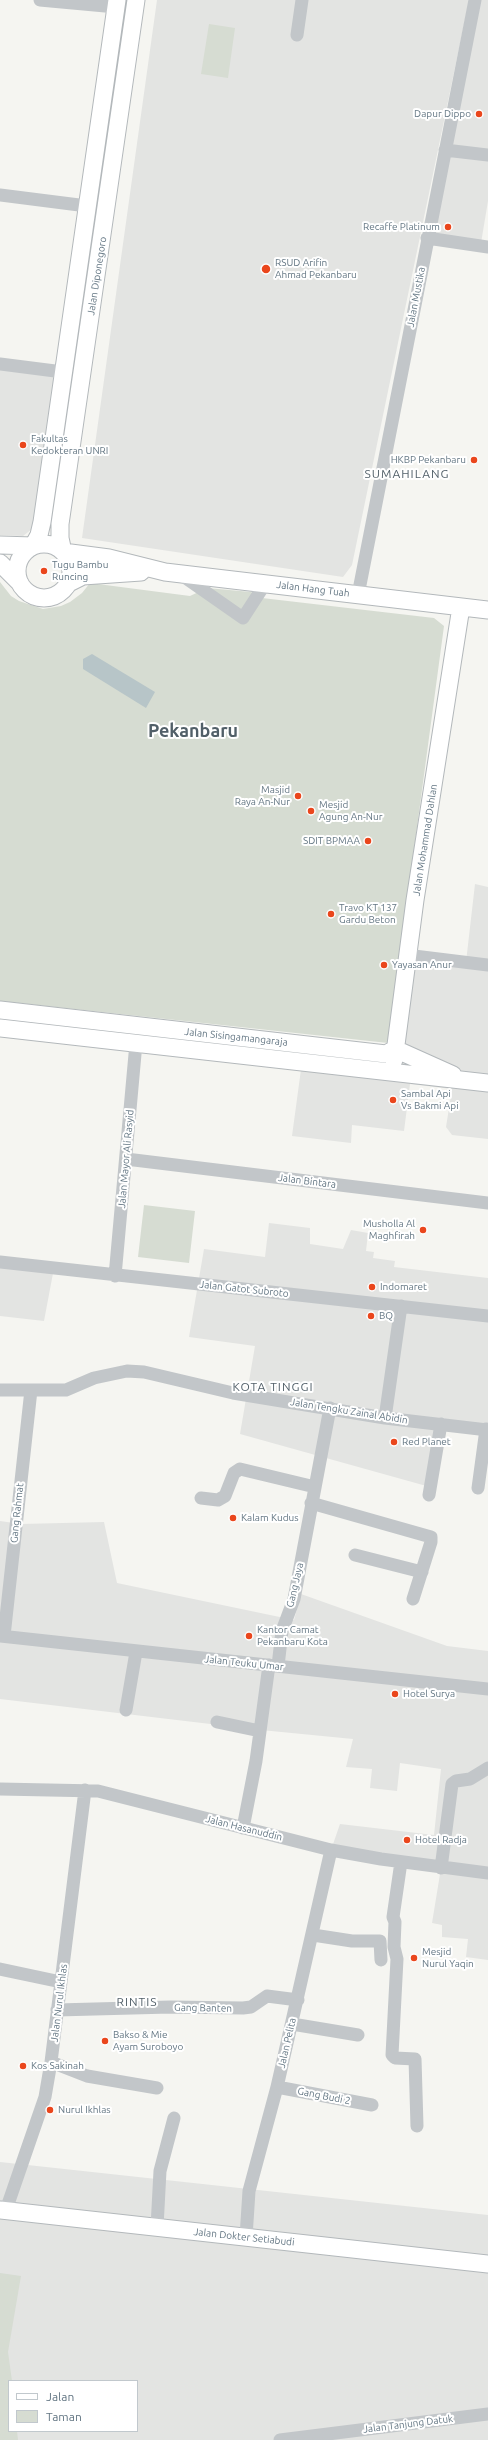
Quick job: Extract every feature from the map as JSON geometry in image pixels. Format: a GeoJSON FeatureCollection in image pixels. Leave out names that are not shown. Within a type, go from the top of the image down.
{"type":"FeatureCollection","features":[{"type":"Feature","properties":{"kind":"main road","name":"Jalan Diponegoro"},"geometry":{"type":"LineString","coordinates":[[63,552],[60,538],[60,524],[136,0]]}},
{"type":"Feature","properties":{"kind":"main road","name":"Jalan Diponegoro"},"geometry":{"type":"LineString","coordinates":[[33,546],[39,535],[42,522],[116,3]]}},
{"type":"Feature","properties":{"kind":"main road"},"geometry":{"type":"LineString","coordinates":[[0,545],[33,546],[48,544],[63,552],[70,565],[67,584],[56,594],[44,597],[33,595],[0,562]]}},
{"type":"Feature","properties":{"kind":"main road"},"geometry":{"type":"LineString","coordinates":[[20,583],[17,572],[19,561],[26,551],[33,546]]}},
{"type":"Feature","properties":{"kind":"main road","name":"Jalan Hang Tuah"},"geometry":{"type":"LineString","coordinates":[[63,552],[109,558],[172,572],[488,610]]}},
{"type":"Feature","properties":{"kind":"main road","name":"Jalan Hang Tuah"},"geometry":{"type":"LineString","coordinates":[[67,584],[83,576],[112,572],[172,572]]}},
{"type":"Feature","properties":{"kind":"main road","name":"Jalan Mohammad Dahlan"},"geometry":{"type":"LineString","coordinates":[[392,1073],[407,952],[461,607]]}},
{"type":"Feature","properties":{"kind":"main road","name":"Jalan Sisingamangaraja"},"geometry":{"type":"LineString","coordinates":[[0,1010],[386,1054],[395,1049],[464,1081]]}},
{"type":"Feature","properties":{"kind":"main road"},"geometry":{"type":"LineString","coordinates":[[110,1023],[136,1043]]}},
{"type":"Feature","properties":{"kind":"main road","name":"Jalan Sisingamangaraja"},"geometry":{"type":"LineString","coordinates":[[0,1028],[488,1084]]}},
{"type":"Feature","properties":{"kind":"main road","name":"Jalan Dokter Setiabudi"},"geometry":{"type":"LineString","coordinates":[[3,2210],[488,2264]]}},
{"type":"Feature","properties":{"kind":"street"},"geometry":{"type":"LineString","coordinates":[[40,0],[116,3]]}},
{"type":"Feature","properties":{"kind":"street"},"geometry":{"type":"LineString","coordinates":[[297,35],[302,0]]}},
{"type":"Feature","properties":{"kind":"street","name":"Jalan Mustika"},"geometry":{"type":"LineString","coordinates":[[358,595],[382,480],[427,238],[475,0]]}},
{"type":"Feature","properties":{"kind":"street"},"geometry":{"type":"LineString","coordinates":[[445,150],[488,155]]}},
{"type":"Feature","properties":{"kind":"street"},"geometry":{"type":"LineString","coordinates":[[0,195],[87,206]]}},
{"type":"Feature","properties":{"kind":"street"},"geometry":{"type":"LineString","coordinates":[[427,238],[488,247]]}},
{"type":"Feature","properties":{"kind":"street"},"geometry":{"type":"LineString","coordinates":[[0,364],[63,372]]}},
{"type":"Feature","properties":{"kind":"street"},"geometry":{"type":"LineString","coordinates":[[172,572],[243,618],[265,584]]}},
{"type":"Feature","properties":{"kind":"street"},"geometry":{"type":"LineString","coordinates":[[407,952],[414,956],[488,965]]}},
{"type":"Feature","properties":{"kind":"street","name":"Jalan Mayor Ali Rasyid"},"geometry":{"type":"LineString","coordinates":[[115,1276],[136,1043]]}},
{"type":"Feature","properties":{"kind":"street","name":"Jalan Bintara"},"geometry":{"type":"LineString","coordinates":[[126,1159],[488,1203]]}},
{"type":"Feature","properties":{"kind":"street","name":"Jalan Gatot Subroto"},"geometry":{"type":"LineString","coordinates":[[0,1262],[115,1276],[488,1316]]}},
{"type":"Feature","properties":{"kind":"street"},"geometry":{"type":"LineString","coordinates":[[385,1418],[400,1306]]}},
{"type":"Feature","properties":{"kind":"street","name":"Jalan Tengku Zainal Abidin"},"geometry":{"type":"LineString","coordinates":[[0,1390],[66,1390],[94,1378],[127,1371],[144,1372],[233,1393],[385,1418],[487,1429]]}},
{"type":"Feature","properties":{"kind":"street","name":"Gang Rahmat"},"geometry":{"type":"LineString","coordinates":[[2,1636],[31,1390]]}},
{"type":"Feature","properties":{"kind":"street","name":"Gang Jaya"},"geometry":{"type":"LineString","coordinates":[[243,1828],[260,1731],[274,1666],[282,1631],[294,1599],[330,1408]]}},
{"type":"Feature","properties":{"kind":"street"},"geometry":{"type":"LineString","coordinates":[[429,1494],[441,1424]]}},
{"type":"Feature","properties":{"kind":"street"},"geometry":{"type":"LineString","coordinates":[[478,1488],[487,1429]]}},
{"type":"Feature","properties":{"kind":"street"},"geometry":{"type":"LineString","coordinates":[[202,1498],[218,1500],[225,1496],[234,1473],[240,1469],[315,1487]]}},
{"type":"Feature","properties":{"kind":"street"},"geometry":{"type":"LineString","coordinates":[[311,1503],[429,1536],[431,1541],[413,1599]]}},
{"type":"Feature","properties":{"kind":"street"},"geometry":{"type":"LineString","coordinates":[[355,1555],[422,1572]]}},
{"type":"Feature","properties":{"kind":"street","name":"Jalan Teuku Umar"},"geometry":{"type":"LineString","coordinates":[[2,1636],[136,1652],[488,1689]]}},
{"type":"Feature","properties":{"kind":"street"},"geometry":{"type":"LineString","coordinates":[[126,1710],[136,1652]]}},
{"type":"Feature","properties":{"kind":"street"},"geometry":{"type":"LineString","coordinates":[[216,1722],[260,1731]]}},
{"type":"Feature","properties":{"kind":"street"},"geometry":{"type":"LineString","coordinates":[[441,1868],[452,1784],[456,1781],[470,1779],[488,1768]]}},
{"type":"Feature","properties":{"kind":"street","name":"Jalan Hasanuddin"},"geometry":{"type":"LineString","coordinates":[[0,1789],[98,1791],[331,1850],[441,1868],[488,1873]]}},
{"type":"Feature","properties":{"kind":"street","name":"Jalan Nurul Ikhlas"},"geometry":{"type":"LineString","coordinates":[[3,2210],[45,2097],[51,2062],[85,1790]]}},
{"type":"Feature","properties":{"kind":"street","name":"Jalan Pelita"},"geometry":{"type":"LineString","coordinates":[[246,2237],[249,2191],[277,2087],[298,2000],[331,1850]]}},
{"type":"Feature","properties":{"kind":"street"},"geometry":{"type":"LineString","coordinates":[[401,1862],[393,1916],[395,1922],[394,1947],[397,1959],[392,2055],[395,2058],[415,2059],[417,2126]]}},
{"type":"Feature","properties":{"kind":"street"},"geometry":{"type":"LineString","coordinates":[[313,1935],[352,1941],[380,1941],[381,1960]]}},
{"type":"Feature","properties":{"kind":"street"},"geometry":{"type":"LineString","coordinates":[[0,1968],[61,1982]]}},
{"type":"Feature","properties":{"kind":"street","name":"Gang Banten"},"geometry":{"type":"LineString","coordinates":[[57,2010],[170,2007],[243,2008],[251,2007],[267,1996],[277,1996],[298,2000]]}},
{"type":"Feature","properties":{"kind":"street"},"geometry":{"type":"LineString","coordinates":[[292,2024],[358,2035]]}},
{"type":"Feature","properties":{"kind":"street"},"geometry":{"type":"LineString","coordinates":[[51,2062],[87,2076],[157,2088]]}},
{"type":"Feature","properties":{"kind":"street","name":"Gang Budi 2"},"geometry":{"type":"LineString","coordinates":[[277,2087],[372,2105]]}},
{"type":"Feature","properties":{"kind":"street"},"geometry":{"type":"LineString","coordinates":[[157,2227],[160,2171],[174,2118]]}},
{"type":"Feature","properties":{"kind":"street","name":"Jalan Tanjung Datuk"},"geometry":{"type":"LineString","coordinates":[[280,2440],[488,2414]]}},
{"type":"Feature","properties":{"kind":"shaded area","name":"RSUD Arifin Ahmad Pekanbaru"},"geometry":{"type":"Polygon","coordinates":[[[157,0],[469,0],[352,565],[343,577],[82,538],[157,0]]]}},
{"type":"Feature","properties":{"kind":"shaded area"},"geometry":{"type":"Polygon","coordinates":[[[481,0],[488,0],[488,201],[481,243],[434,237],[481,0]]]}},
{"type":"Feature","properties":{"kind":"shaded area","name":"Fakultas Kedokteran UNRI"},"geometry":{"type":"Polygon","coordinates":[[[0,369],[57,376],[32,529],[23,536],[0,535],[0,369]]]}},
{"type":"Feature","properties":{"kind":"shaded area"},"geometry":{"type":"Polygon","coordinates":[[[92,654],[155,692],[146,708],[83,669],[83,659],[92,654]]]}},
{"type":"Feature","properties":{"kind":"shaded area"},"geometry":{"type":"Polygon","coordinates":[[[475,884],[488,887],[488,1139],[452,1135],[446,1127],[452,1089],[410,1084],[404,1131],[352,1125],[351,1143],[292,1136],[302,1062],[392,1073],[407,952],[466,962],[475,884]]]}},
{"type":"Feature","properties":{"kind":"shaded area"},"geometry":{"type":"Polygon","coordinates":[[[269,1223],[310,1228],[310,1244],[343,1249],[351,1230],[368,1233],[366,1251],[374,1252],[373,1258],[395,1261],[394,1267],[488,1278],[488,1430],[441,1424],[430,1487],[240,1434],[255,1346],[189,1337],[204,1249],[265,1257],[269,1223]]]}},
{"type":"Feature","properties":{"kind":"shaded area"},"geometry":{"type":"Polygon","coordinates":[[[0,1262],[54,1268],[44,1321],[0,1316],[0,1262]]]}},
{"type":"Feature","properties":{"kind":"shaded area"},"geometry":{"type":"Polygon","coordinates":[[[0,1521],[21,1524],[104,1522],[117,1583],[294,1620],[301,1594],[447,1646],[488,1651],[488,1960],[466,1957],[468,1939],[442,1937],[442,1925],[432,1923],[441,1868],[331,1850],[340,1824],[434,1835],[441,1769],[400,1763],[397,1791],[370,1788],[372,1769],[346,1767],[353,1739],[261,1730],[0,1699],[0,1521]]]}},
{"type":"Feature","properties":{"kind":"shaded area"},"geometry":{"type":"Polygon","coordinates":[[[0,2162],[488,2215],[488,2440],[0,2440],[0,2162]]]}},
{"type":"Feature","properties":{"kind":"green space"},"geometry":{"type":"Polygon","coordinates":[[[209,24],[235,28],[228,78],[201,74],[209,24]]]}},
{"type":"Feature","properties":{"kind":"green space"},"geometry":{"type":"Polygon","coordinates":[[[0,582],[11,596],[19,601],[43,609],[61,606],[70,602],[82,593],[90,583],[190,596],[207,588],[251,592],[262,598],[434,618],[444,626],[388,1043],[0,1001],[0,582]]]}},
{"type":"Feature","properties":{"kind":"green space"},"geometry":{"type":"Polygon","coordinates":[[[144,1205],[195,1211],[189,1263],[138,1257],[144,1205]]]}},
{"type":"Feature","properties":{"kind":"green space"},"geometry":{"type":"Polygon","coordinates":[[[0,2273],[21,2276],[8,2352],[12,2380],[8,2380],[8,2432],[17,2432],[18,2440],[0,2440],[0,2273]]]}},
{"type":"Feature","properties":{"kind":"place","name":"Dapur Dippo"},"geometry":{"type":"Point","coordinates":[479,114]}},
{"type":"Feature","properties":{"kind":"place","name":"Recaffe Platinum"},"geometry":{"type":"Point","coordinates":[448,227]}},
{"type":"Feature","properties":{"kind":"place","name":"RSUD Arifin Ahmad Pekanbaru"},"geometry":{"type":"Point","coordinates":[266,269]}},
{"type":"Feature","properties":{"kind":"place","name":"Fakultas Kedokteran UNRI"},"geometry":{"type":"Point","coordinates":[23,445]}},
{"type":"Feature","properties":{"kind":"place","name":"HKBP Pekanbaru"},"geometry":{"type":"Point","coordinates":[474,460]}},
{"type":"Feature","properties":{"kind":"place","name":"Tugu Bambu Runcing"},"geometry":{"type":"Point","coordinates":[44,571]}},
{"type":"Feature","properties":{"kind":"place","name":"Masjid Raya An-Nur"},"geometry":{"type":"Point","coordinates":[298,796]}},
{"type":"Feature","properties":{"kind":"place","name":"Mesjid Agung An-Nur"},"geometry":{"type":"Point","coordinates":[311,811]}},
{"type":"Feature","properties":{"kind":"place","name":"SDIT BPMAA"},"geometry":{"type":"Point","coordinates":[368,841]}},
{"type":"Feature","properties":{"kind":"place","name":"Travo KT 137 Gardu Beton"},"geometry":{"type":"Point","coordinates":[331,914]}},
{"type":"Feature","properties":{"kind":"place","name":"Yayasan Anur"},"geometry":{"type":"Point","coordinates":[384,965]}},
{"type":"Feature","properties":{"kind":"place","name":"Sambal Api Vs Bakmi Api"},"geometry":{"type":"Point","coordinates":[393,1100]}},
{"type":"Feature","properties":{"kind":"place","name":"Musholla Al Maghfirah"},"geometry":{"type":"Point","coordinates":[423,1230]}},
{"type":"Feature","properties":{"kind":"place","name":"Indomaret"},"geometry":{"type":"Point","coordinates":[372,1287]}},
{"type":"Feature","properties":{"kind":"place","name":"BQ"},"geometry":{"type":"Point","coordinates":[371,1316]}},
{"type":"Feature","properties":{"kind":"place","name":"Red Planet"},"geometry":{"type":"Point","coordinates":[394,1442]}},
{"type":"Feature","properties":{"kind":"place","name":"Kalam Kudus"},"geometry":{"type":"Point","coordinates":[233,1518]}},
{"type":"Feature","properties":{"kind":"place","name":"Kantor Camat Pekanbaru Kota"},"geometry":{"type":"Point","coordinates":[249,1636]}},
{"type":"Feature","properties":{"kind":"place","name":"Hotel Surya"},"geometry":{"type":"Point","coordinates":[395,1694]}},
{"type":"Feature","properties":{"kind":"place","name":"Hotel Radja"},"geometry":{"type":"Point","coordinates":[407,1840]}},
{"type":"Feature","properties":{"kind":"place","name":"Mesjid Nurul Yaqin"},"geometry":{"type":"Point","coordinates":[414,1958]}},
{"type":"Feature","properties":{"kind":"place","name":"Bakso & Mie Ayam Suroboyo"},"geometry":{"type":"Point","coordinates":[105,2041]}},
{"type":"Feature","properties":{"kind":"place","name":"Kos Sakinah"},"geometry":{"type":"Point","coordinates":[23,2066]}},
{"type":"Feature","properties":{"kind":"place","name":"Nurul Ikhlas"},"geometry":{"type":"Point","coordinates":[50,2110]}},
{"type":"Feature","properties":{"kind":"district","name":"SUMAHILANG"},"geometry":{"type":"Point","coordinates":[407,474]}},
{"type":"Feature","properties":{"kind":"district","name":"Pekanbaru"},"geometry":{"type":"Point","coordinates":[193,731]}},
{"type":"Feature","properties":{"kind":"district","name":"KOTA TINGGI"},"geometry":{"type":"Point","coordinates":[273,1387]}},
{"type":"Feature","properties":{"kind":"district","name":"RINTIS"},"geometry":{"type":"Point","coordinates":[137,2002]}}]}
